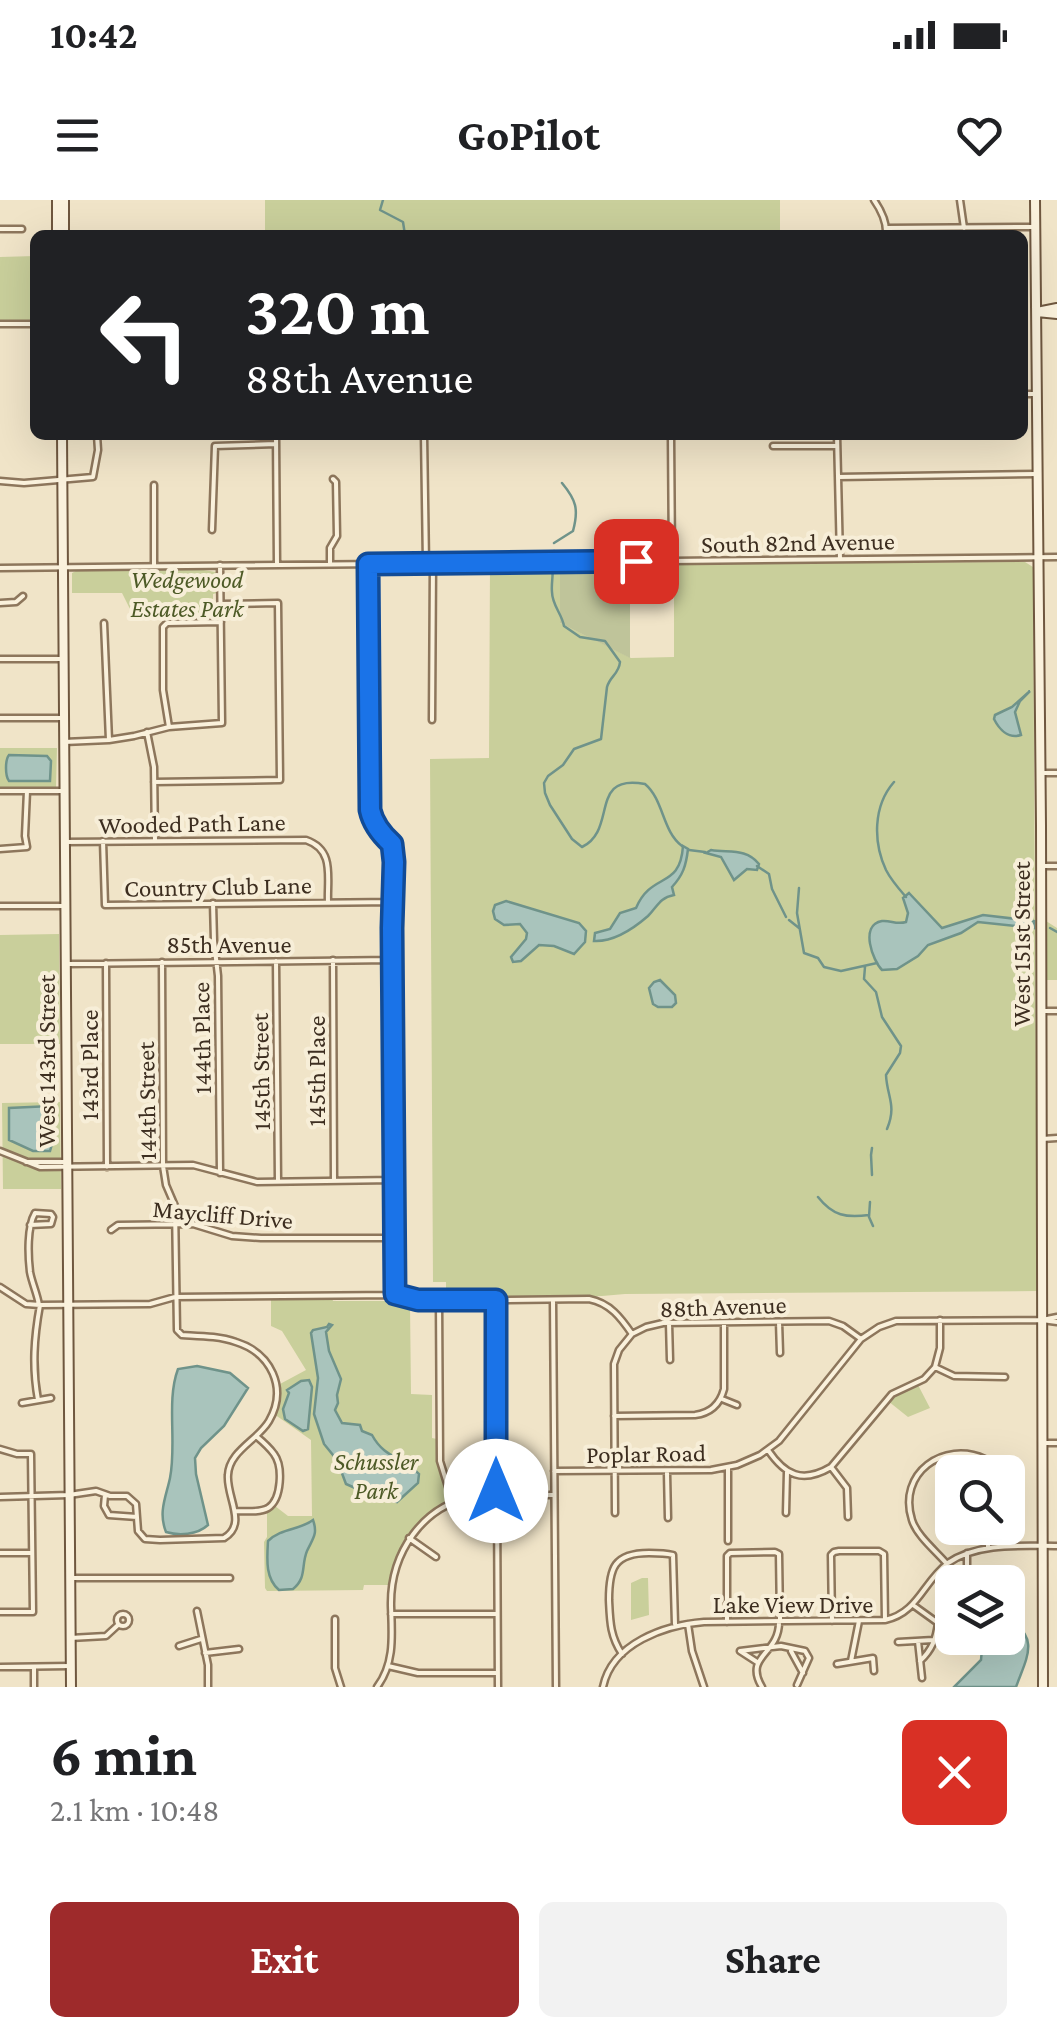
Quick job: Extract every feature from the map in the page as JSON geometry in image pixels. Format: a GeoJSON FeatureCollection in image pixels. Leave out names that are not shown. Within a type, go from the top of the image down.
{"type":"FeatureCollection","features":[{"type":"Feature","properties":{"kind":"street"},"geometry":{"type":"LineString","coordinates":[[60,200],[61,230]]}},
{"type":"Feature","properties":{"kind":"street"},"geometry":{"type":"LineString","coordinates":[[874,200],[886,230]]}},
{"type":"Feature","properties":{"kind":"street"},"geometry":{"type":"LineString","coordinates":[[960,200],[964,228]]}},
{"type":"Feature","properties":{"kind":"street","name":"West 151st Street"},"geometry":{"type":"LineString","coordinates":[[1035,200],[1032,312],[1041,866],[1043,1687]]}},
{"type":"Feature","properties":{"kind":"street"},"geometry":{"type":"LineString","coordinates":[[926,230],[1036,227]]}},
{"type":"Feature","properties":{"kind":"street"},"geometry":{"type":"LineString","coordinates":[[0,229],[22,229]]}},
{"type":"Feature","properties":{"kind":"street"},"geometry":{"type":"LineString","coordinates":[[1032,312],[1057,311]]}},
{"type":"Feature","properties":{"kind":"street"},"geometry":{"type":"LineString","coordinates":[[0,324],[30,324]]}},
{"type":"Feature","properties":{"kind":"street"},"geometry":{"type":"LineString","coordinates":[[1028,394],[1036,394]]}},
{"type":"Feature","properties":{"kind":"street","name":"West 143rd Street"},"geometry":{"type":"LineString","coordinates":[[62,440],[71,1687]]}},
{"type":"Feature","properties":{"kind":"street"},"geometry":{"type":"LineString","coordinates":[[0,481],[24,483],[92,477],[97,440]]}},
{"type":"Feature","properties":{"kind":"street"},"geometry":{"type":"LineString","coordinates":[[276,440],[276,565]]}},
{"type":"Feature","properties":{"kind":"street"},"geometry":{"type":"LineString","coordinates":[[424,440],[432,720]]}},
{"type":"Feature","properties":{"kind":"street"},"geometry":{"type":"LineString","coordinates":[[671,440],[672,561]]}},
{"type":"Feature","properties":{"kind":"street"},"geometry":{"type":"LineString","coordinates":[[837,440],[840,559]]}},
{"type":"Feature","properties":{"kind":"street"},"geometry":{"type":"LineString","coordinates":[[212,530],[215,446],[276,444]]}},
{"type":"Feature","properties":{"kind":"street"},"geometry":{"type":"LineString","coordinates":[[773,446],[837,446]]}},
{"type":"Feature","properties":{"kind":"street"},"geometry":{"type":"LineString","coordinates":[[838,478],[1037,474]]}},
{"type":"Feature","properties":{"kind":"street"},"geometry":{"type":"LineString","coordinates":[[330,564],[330,548],[337,536],[333,479]]}},
{"type":"Feature","properties":{"kind":"street"},"geometry":{"type":"LineString","coordinates":[[154,485],[154,566]]}},
{"type":"Feature","properties":{"kind":"street","name":"South 82nd Avenue"},"geometry":{"type":"LineString","coordinates":[[0,568],[1057,557]]}},
{"type":"Feature","properties":{"kind":"street"},"geometry":{"type":"LineString","coordinates":[[368,564],[369,789],[372,819],[392,844],[395,1294]]}},
{"type":"Feature","properties":{"kind":"street"},"geometry":{"type":"LineString","coordinates":[[64,742],[109,740],[169,726],[222,723],[220,565]]}},
{"type":"Feature","properties":{"kind":"street"},"geometry":{"type":"LineString","coordinates":[[0,602],[16,602],[23,596]]}},
{"type":"Feature","properties":{"kind":"street"},"geometry":{"type":"LineString","coordinates":[[154,782],[280,780],[278,602],[220,604]]}},
{"type":"Feature","properties":{"kind":"street"},"geometry":{"type":"LineString","coordinates":[[169,726],[163,690],[163,627],[168,623],[221,622]]}},
{"type":"Feature","properties":{"kind":"street"},"geometry":{"type":"LineString","coordinates":[[104,623],[109,740]]}},
{"type":"Feature","properties":{"kind":"street"},"geometry":{"type":"LineString","coordinates":[[0,659],[63,659]]}},
{"type":"Feature","properties":{"kind":"street"},"geometry":{"type":"LineString","coordinates":[[0,718],[64,718]]}},
{"type":"Feature","properties":{"kind":"street"},"geometry":{"type":"LineString","coordinates":[[148,732],[153,756],[155,841]]}},
{"type":"Feature","properties":{"kind":"street"},"geometry":{"type":"LineString","coordinates":[[1040,773],[1057,773]]}},
{"type":"Feature","properties":{"kind":"street"},"geometry":{"type":"LineString","coordinates":[[0,791],[64,791]]}},
{"type":"Feature","properties":{"kind":"street"},"geometry":{"type":"LineString","coordinates":[[0,849],[27,847],[27,791]]}},
{"type":"Feature","properties":{"kind":"street","name":"Wooded Path Lane"},"geometry":{"type":"LineString","coordinates":[[64,842],[310,840],[326,856],[328,902]]}},
{"type":"Feature","properties":{"kind":"street","name":"Country Club Lane"},"geometry":{"type":"LineString","coordinates":[[103,842],[105,905],[394,902]]}},
{"type":"Feature","properties":{"kind":"street"},"geometry":{"type":"LineString","coordinates":[[1041,866],[1057,866]]}},
{"type":"Feature","properties":{"kind":"street","name":"144th Place"},"geometry":{"type":"LineString","coordinates":[[213,903],[218,976],[220,1173]]}},
{"type":"Feature","properties":{"kind":"street"},"geometry":{"type":"LineString","coordinates":[[0,906],[65,906]]}},
{"type":"Feature","properties":{"kind":"street","name":"145th Place"},"geometry":{"type":"LineString","coordinates":[[333,960],[334,1181]]}},
{"type":"Feature","properties":{"kind":"street","name":"85th Avenue"},"geometry":{"type":"LineString","coordinates":[[66,964],[393,960]]}},
{"type":"Feature","properties":{"kind":"street","name":"145th Street"},"geometry":{"type":"LineString","coordinates":[[276,961],[278,1181]]}},
{"type":"Feature","properties":{"kind":"street","name":"144th Street"},"geometry":{"type":"LineString","coordinates":[[162,962],[163,1166],[175,1206],[176,1297]]}},
{"type":"Feature","properties":{"kind":"street","name":"143rd Place"},"geometry":{"type":"LineString","coordinates":[[106,963],[107,1167]]}},
{"type":"Feature","properties":{"kind":"street"},"geometry":{"type":"LineString","coordinates":[[1041,1011],[1057,1011]]}},
{"type":"Feature","properties":{"kind":"street"},"geometry":{"type":"LineString","coordinates":[[1042,1138],[1057,1138]]}},
{"type":"Feature","properties":{"kind":"street"},"geometry":{"type":"LineString","coordinates":[[0,1151],[34,1166],[193,1165],[257,1182],[394,1180]]}},
{"type":"Feature","properties":{"kind":"street","name":"Maycliff Drive"},"geometry":{"type":"LineString","coordinates":[[111,1230],[118,1225],[193,1224],[232,1236],[394,1238]]}},
{"type":"Feature","properties":{"kind":"street"},"geometry":{"type":"LineString","coordinates":[[30,1225],[31,1275],[39,1305],[34,1338],[38,1400]]}},
{"type":"Feature","properties":{"kind":"street","name":"88th Avenue"},"geometry":{"type":"LineString","coordinates":[[0,1287],[26,1304],[39,1305],[150,1304],[176,1297],[395,1294],[438,1301],[589,1299],[612,1310],[632,1334],[652,1324],[832,1322],[861,1339]]}},
{"type":"Feature","properties":{"kind":"street"},"geometry":{"type":"LineString","coordinates":[[0,1497],[96,1492],[127,1496],[136,1504],[138,1530],[146,1538],[216,1540],[232,1533],[236,1523],[229,1468],[269,1420],[278,1392],[274,1374],[248,1346],[180,1334],[176,1326],[176,1297]]}},
{"type":"Feature","properties":{"kind":"street"},"geometry":{"type":"LineString","coordinates":[[496,1300],[498,1687]]}},
{"type":"Feature","properties":{"kind":"street"},"geometry":{"type":"LineString","coordinates":[[553,1300],[556,1687]]}},
{"type":"Feature","properties":{"kind":"street"},"geometry":{"type":"LineString","coordinates":[[438,1301],[440,1460],[452,1503]]}},
{"type":"Feature","properties":{"kind":"street"},"geometry":{"type":"LineString","coordinates":[[768,1450],[787,1472],[815,1473],[831,1467],[892,1394],[924,1379],[935,1366],[940,1348],[940,1320]]}},
{"type":"Feature","properties":{"kind":"street"},"geometry":{"type":"LineString","coordinates":[[861,1339],[896,1321],[1057,1320]]}},
{"type":"Feature","properties":{"kind":"street"},"geometry":{"type":"LineString","coordinates":[[614,1416],[695,1415],[710,1410],[722,1399],[725,1383],[724,1322]]}},
{"type":"Feature","properties":{"kind":"street"},"geometry":{"type":"LineString","coordinates":[[779,1322],[780,1353]]}},
{"type":"Feature","properties":{"kind":"street"},"geometry":{"type":"LineString","coordinates":[[669,1323],[670,1360]]}},
{"type":"Feature","properties":{"kind":"street"},"geometry":{"type":"LineString","coordinates":[[615,1514],[614,1364],[632,1334]]}},
{"type":"Feature","properties":{"kind":"street","name":"Poplar Road"},"geometry":{"type":"LineString","coordinates":[[554,1471],[728,1468],[748,1462],[768,1450],[793,1426],[861,1339]]}},
{"type":"Feature","properties":{"kind":"street"},"geometry":{"type":"LineString","coordinates":[[935,1366],[954,1376],[1005,1377]]}},
{"type":"Feature","properties":{"kind":"street"},"geometry":{"type":"LineString","coordinates":[[22,1403],[50,1398]]}},
{"type":"Feature","properties":{"kind":"street"},"geometry":{"type":"LineString","coordinates":[[722,1399],[738,1405]]}},
{"type":"Feature","properties":{"kind":"street"},"geometry":{"type":"LineString","coordinates":[[235,1511],[270,1507],[279,1492],[276,1457],[256,1436]]}},
{"type":"Feature","properties":{"kind":"street"},"geometry":{"type":"LineString","coordinates":[[1042,1443],[1057,1443]]}},
{"type":"Feature","properties":{"kind":"street"},"geometry":{"type":"LineString","coordinates":[[0,1449],[32,1454],[32,1612],[0,1612]]}},
{"type":"Feature","properties":{"kind":"street"},"geometry":{"type":"LineString","coordinates":[[935,1461],[914,1478],[910,1517],[946,1565]]}},
{"type":"Feature","properties":{"kind":"street"},"geometry":{"type":"LineString","coordinates":[[831,1467],[847,1488],[848,1516]]}},
{"type":"Feature","properties":{"kind":"street"},"geometry":{"type":"LineString","coordinates":[[728,1468],[728,1541]]}},
{"type":"Feature","properties":{"kind":"street"},"geometry":{"type":"LineString","coordinates":[[667,1470],[668,1518]]}},
{"type":"Feature","properties":{"kind":"street"},"geometry":{"type":"LineString","coordinates":[[786,1513],[787,1472]]}},
{"type":"Feature","properties":{"kind":"street"},"geometry":{"type":"LineString","coordinates":[[106,1494],[107,1514],[137,1517]]}},
{"type":"Feature","properties":{"kind":"street"},"geometry":{"type":"LineString","coordinates":[[376,1687],[392,1649],[394,1573],[404,1547],[428,1518],[452,1503],[472,1497],[554,1495]]}},
{"type":"Feature","properties":{"kind":"street"},"geometry":{"type":"LineString","coordinates":[[410,1538],[436,1557]]}},
{"type":"Feature","properties":{"kind":"street","name":"Lake View Drive"},"geometry":{"type":"LineString","coordinates":[[946,1565],[967,1553],[988,1548],[1057,1546]]}},
{"type":"Feature","properties":{"kind":"street"},"geometry":{"type":"LineString","coordinates":[[727,1622],[727,1556],[730,1552],[775,1552],[780,1556],[779,1633],[773,1646],[757,1662],[755,1675],[762,1687]]}},
{"type":"Feature","properties":{"kind":"street"},"geometry":{"type":"LineString","coordinates":[[832,1621],[834,1552],[883,1552],[885,1620]]}},
{"type":"Feature","properties":{"kind":"street"},"geometry":{"type":"LineString","coordinates":[[0,1553],[32,1553]]}},
{"type":"Feature","properties":{"kind":"street"},"geometry":{"type":"LineString","coordinates":[[967,1553],[967,1565]]}},
{"type":"Feature","properties":{"kind":"street"},"geometry":{"type":"LineString","coordinates":[[603,1687],[611,1666],[622,1654],[610,1627],[609,1580],[620,1560],[630,1554],[673,1554],[675,1626]]}},
{"type":"Feature","properties":{"kind":"street","name":"Lake View Drive"},"geometry":{"type":"LineString","coordinates":[[622,1654],[645,1638],[688,1623],[859,1622],[902,1616],[935,1575]]}},
{"type":"Feature","properties":{"kind":"street"},"geometry":{"type":"LineString","coordinates":[[70,1578],[230,1578]]}},
{"type":"Feature","properties":{"kind":"street"},"geometry":{"type":"LineString","coordinates":[[913,1605],[935,1621]]}},
{"type":"Feature","properties":{"kind":"street"},"geometry":{"type":"LineString","coordinates":[[197,1611],[208,1687]]}},
{"type":"Feature","properties":{"kind":"street"},"geometry":{"type":"LineString","coordinates":[[392,1614],[498,1614]]}},
{"type":"Feature","properties":{"kind":"street"},"geometry":{"type":"LineString","coordinates":[[335,1618],[335,1668],[342,1687]]}},
{"type":"Feature","properties":{"kind":"street"},"geometry":{"type":"LineString","coordinates":[[851,1660],[859,1622]]}},
{"type":"Feature","properties":{"kind":"street"},"geometry":{"type":"LineString","coordinates":[[688,1623],[692,1652],[704,1687]]}},
{"type":"Feature","properties":{"kind":"street"},"geometry":{"type":"LineString","coordinates":[[70,1638],[106,1636],[118,1625]]}},
{"type":"Feature","properties":{"kind":"street"},"geometry":{"type":"LineString","coordinates":[[180,1646],[201,1639]]}},
{"type":"Feature","properties":{"kind":"street"},"geometry":{"type":"LineString","coordinates":[[898,1642],[935,1640],[920,1661]]}},
{"type":"Feature","properties":{"kind":"street"},"geometry":{"type":"LineString","coordinates":[[918,1641],[922,1678]]}},
{"type":"Feature","properties":{"kind":"street"},"geometry":{"type":"LineString","coordinates":[[757,1662],[740,1651],[773,1646],[806,1651],[809,1658],[797,1685]]}},
{"type":"Feature","properties":{"kind":"street"},"geometry":{"type":"LineString","coordinates":[[205,1654],[239,1648]]}},
{"type":"Feature","properties":{"kind":"street"},"geometry":{"type":"LineString","coordinates":[[790,1648],[803,1673]]}},
{"type":"Feature","properties":{"kind":"street"},"geometry":{"type":"LineString","coordinates":[[836,1664],[873,1658],[874,1671]]}},
{"type":"Feature","properties":{"kind":"street"},"geometry":{"type":"LineString","coordinates":[[0,1668],[70,1666]]}},
{"type":"Feature","properties":{"kind":"street"},"geometry":{"type":"LineString","coordinates":[[388,1666],[418,1673],[498,1672]]}},
{"type":"Feature","properties":{"kind":"street"},"geometry":{"type":"LineString","coordinates":[[34,1668],[34,1687]]}},
{"type":"Feature","properties":{"kind":"green space"},"geometry":{"type":"Polygon","coordinates":[[[265,200],[780,200],[780,230],[265,230],[265,200]]]}},
{"type":"Feature","properties":{"kind":"green space"},"geometry":{"type":"Polygon","coordinates":[[[30,256],[30,320],[0,320],[0,257],[30,256]]]}},
{"type":"Feature","properties":{"kind":"green space"},"geometry":{"type":"Polygon","coordinates":[[[1025,562],[1033,567],[1037,1291],[446,1298],[446,1282],[433,1282],[430,759],[489,758],[490,566],[560,565],[560,623],[631,658],[674,657],[674,564],[1025,562]]]}},
{"type":"Feature","properties":{"kind":"green space"},"geometry":{"type":"Polygon","coordinates":[[[630,564],[630,658],[560,623],[560,565],[630,564]]]}},
{"type":"Feature","properties":{"kind":"green space","name":"Wedgewood Estates Park"},"geometry":{"type":"Polygon","coordinates":[[[191,568],[216,572],[213,609],[217,610],[217,619],[165,621],[161,616],[134,617],[122,593],[72,593],[72,573],[78,570],[191,568]]]}},
{"type":"Feature","properties":{"kind":"green space"},"geometry":{"type":"Polygon","coordinates":[[[0,748],[57,748],[56,787],[0,789],[0,748]]]}},
{"type":"Feature","properties":{"kind":"green space"},"geometry":{"type":"Polygon","coordinates":[[[1046,921],[1057,928],[1057,980],[1046,980],[1046,921]]]}},
{"type":"Feature","properties":{"kind":"green space"},"geometry":{"type":"Polygon","coordinates":[[[59,934],[60,1044],[0,1044],[0,935],[59,934]]]}},
{"type":"Feature","properties":{"kind":"green space"},"geometry":{"type":"Polygon","coordinates":[[[60,1102],[61,1189],[3,1189],[2,1103],[60,1102]]]}},
{"type":"Feature","properties":{"kind":"green space","name":"Schussler Park"},"geometry":{"type":"Polygon","coordinates":[[[271,1298],[332,1298],[410,1305],[411,1394],[432,1395],[432,1438],[437,1439],[439,1469],[449,1501],[409,1536],[397,1557],[389,1585],[364,1585],[363,1590],[265,1588],[267,1511],[275,1506],[288,1516],[312,1516],[311,1440],[274,1414],[280,1384],[306,1370],[282,1331],[271,1326],[271,1298]]]}},
{"type":"Feature","properties":{"kind":"green space"},"geometry":{"type":"Polygon","coordinates":[[[918,1385],[930,1408],[908,1417],[888,1401],[902,1390],[918,1385]]]}},
{"type":"Feature","properties":{"kind":"green space"},"geometry":{"type":"Polygon","coordinates":[[[648,1578],[649,1615],[631,1620],[631,1583],[648,1578]]]}},
{"type":"Feature","properties":{"kind":"water"},"geometry":{"type":"Polygon","coordinates":[[[1030,691],[1015,712],[1021,735],[1001,730],[995,715],[1012,707],[1030,691]]]}},
{"type":"Feature","properties":{"kind":"water"},"geometry":{"type":"Polygon","coordinates":[[[9,755],[47,756],[51,761],[50,781],[9,781],[9,755]]]}},
{"type":"Feature","properties":{"kind":"water"},"geometry":{"type":"Polygon","coordinates":[[[683,846],[688,849],[686,860],[672,887],[674,895],[662,900],[630,930],[594,941],[595,933],[610,929],[620,913],[636,908],[650,889],[677,869],[683,846]]]}},
{"type":"Feature","properties":{"kind":"water"},"geometry":{"type":"Polygon","coordinates":[[[711,850],[749,855],[759,864],[757,870],[747,869],[734,880],[721,857],[706,853],[711,850]]]}},
{"type":"Feature","properties":{"kind":"water"},"geometry":{"type":"Polygon","coordinates":[[[909,893],[942,928],[983,915],[1034,921],[1034,928],[978,922],[928,945],[897,969],[882,970],[872,952],[871,929],[882,921],[906,922],[908,913],[903,898],[909,893]]]}},
{"type":"Feature","properties":{"kind":"water"},"geometry":{"type":"Polygon","coordinates":[[[506,901],[579,923],[586,931],[585,942],[574,954],[539,945],[521,961],[513,962],[511,957],[527,933],[520,924],[504,925],[495,919],[495,905],[506,901]]]}},
{"type":"Feature","properties":{"kind":"water"},"geometry":{"type":"Polygon","coordinates":[[[660,980],[675,995],[672,1007],[653,1004],[649,988],[660,980]]]}},
{"type":"Feature","properties":{"kind":"water"},"geometry":{"type":"Polygon","coordinates":[[[51,1106],[50,1151],[33,1151],[9,1140],[9,1108],[51,1106]]]}},
{"type":"Feature","properties":{"kind":"water"},"geometry":{"type":"Polygon","coordinates":[[[329,1324],[329,1351],[341,1379],[335,1410],[342,1423],[360,1425],[382,1449],[419,1474],[418,1483],[397,1502],[346,1484],[337,1460],[324,1444],[314,1414],[318,1378],[311,1333],[329,1324]]]}},
{"type":"Feature","properties":{"kind":"water"},"geometry":{"type":"Polygon","coordinates":[[[197,1366],[230,1373],[248,1388],[224,1426],[195,1458],[208,1525],[193,1533],[171,1533],[166,1532],[163,1511],[172,1465],[174,1381],[178,1369],[197,1366]]]}},
{"type":"Feature","properties":{"kind":"water"},"geometry":{"type":"Polygon","coordinates":[[[309,1380],[312,1387],[308,1429],[303,1431],[285,1419],[283,1409],[287,1390],[309,1380]]]}},
{"type":"Feature","properties":{"kind":"water"},"geometry":{"type":"Polygon","coordinates":[[[313,1520],[315,1533],[300,1580],[293,1589],[279,1590],[269,1574],[268,1541],[313,1520]]]}},
{"type":"Feature","properties":{"kind":"water"},"geometry":{"type":"Polygon","coordinates":[[[1025,1634],[1027,1658],[1016,1687],[954,1687],[981,1655],[1025,1655],[1025,1634]]]}},
{"type":"Feature","properties":{"kind":"waterway"},"geometry":{"type":"LineString","coordinates":[[383,200],[380,210],[403,222],[404,230]]}},
{"type":"Feature","properties":{"kind":"waterway"},"geometry":{"type":"LineString","coordinates":[[554,543],[573,531],[576,517],[573,500],[562,483]]}},
{"type":"Feature","properties":{"kind":"waterway"},"geometry":{"type":"LineString","coordinates":[[553,558],[554,551]]}},
{"type":"Feature","properties":{"kind":"waterway"},"geometry":{"type":"LineString","coordinates":[[552,564],[552,597],[564,626],[580,637],[605,641],[620,662],[607,687],[601,739],[574,749],[563,765],[548,776],[544,783],[550,805],[572,839],[582,847],[593,839],[616,787],[645,784],[656,798],[670,832],[682,846]]}},
{"type":"Feature","properties":{"kind":"waterway"},"geometry":{"type":"LineString","coordinates":[[894,782],[882,802],[877,836],[886,870],[906,897]]}},
{"type":"Feature","properties":{"kind":"waterway"},"geometry":{"type":"LineString","coordinates":[[689,850],[705,852]]}},
{"type":"Feature","properties":{"kind":"waterway"},"geometry":{"type":"LineString","coordinates":[[757,866],[769,874],[786,917]]}},
{"type":"Feature","properties":{"kind":"waterway"},"geometry":{"type":"LineString","coordinates":[[799,888],[797,913],[804,953],[818,958],[824,967],[841,971],[877,963]]}},
{"type":"Feature","properties":{"kind":"waterway"},"geometry":{"type":"LineString","coordinates":[[789,920],[799,928]]}},
{"type":"Feature","properties":{"kind":"waterway"},"geometry":{"type":"LineString","coordinates":[[1050,928],[1057,932]]}},
{"type":"Feature","properties":{"kind":"waterway"},"geometry":{"type":"LineString","coordinates":[[865,967],[864,979],[876,992],[882,1017],[901,1046],[886,1075],[891,1107],[887,1129]]}},
{"type":"Feature","properties":{"kind":"waterway"},"geometry":{"type":"LineString","coordinates":[[872,1148],[872,1175]]}},
{"type":"Feature","properties":{"kind":"waterway"},"geometry":{"type":"LineString","coordinates":[[818,1197],[840,1214],[869,1215]]}},
{"type":"Feature","properties":{"kind":"waterway"},"geometry":{"type":"LineString","coordinates":[[870,1202],[873,1226]]}},
{"type":"Feature","properties":{"kind":"route"},"geometry":{"type":"LineString","coordinates":[[496,1491],[496,1300],[418,1300],[395,1294],[394,862],[392,844],[372,819],[370,810],[368,564],[636,561]]}}]}
